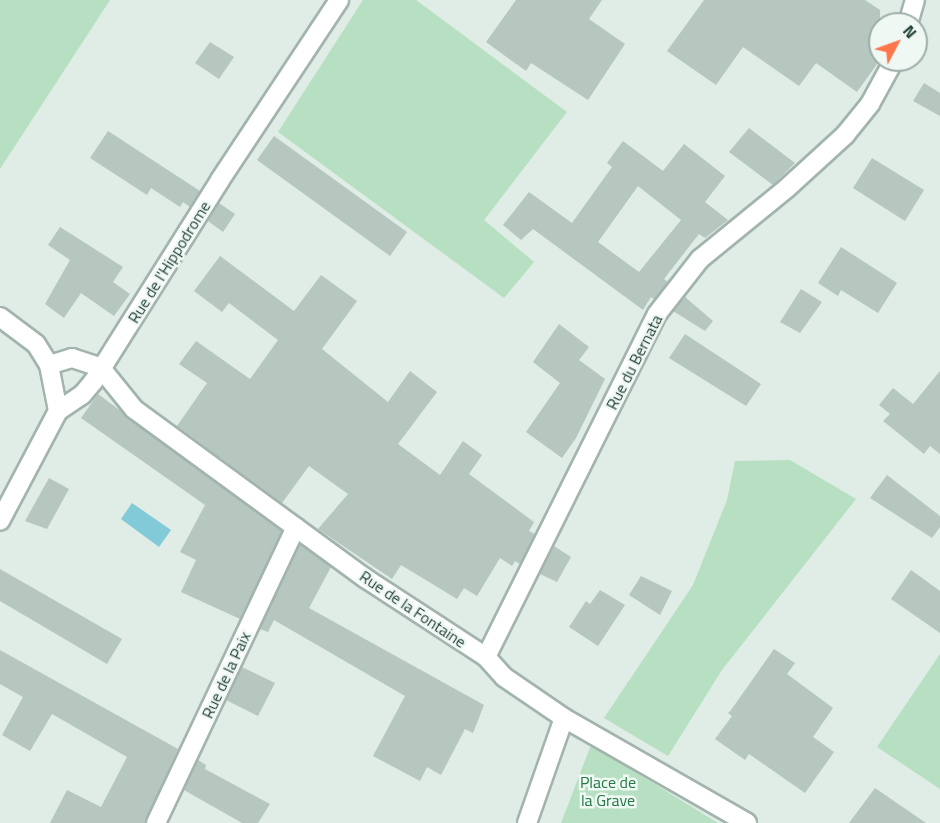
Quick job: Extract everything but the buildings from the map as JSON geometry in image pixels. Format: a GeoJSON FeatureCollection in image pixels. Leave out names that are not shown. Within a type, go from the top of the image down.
{"type":"FeatureCollection","features":[{"type":"Feature","properties":{"kind":"street","name":"Rue de l'Hippodrome"},"geometry":{"type":"LineString","coordinates":[[0,521],[58,411],[82,395],[339,0]]}},
{"type":"Feature","properties":{"kind":"street","name":"Rue du Bernata"},"geometry":{"type":"LineString","coordinates":[[486,657],[657,314],[700,259],[787,188],[845,135],[870,104],[887,72]]}},
{"type":"Feature","properties":{"kind":"street"},"geometry":{"type":"LineString","coordinates":[[0,317],[36,344],[50,365],[58,411]]}},
{"type":"Feature","properties":{"kind":"street"},"geometry":{"type":"LineString","coordinates":[[50,365],[72,358],[88,361],[100,367]]}},
{"type":"Feature","properties":{"kind":"street","name":"Rue de la Fontaine"},"geometry":{"type":"LineString","coordinates":[[100,367],[134,409],[366,578],[486,657],[504,677],[564,718],[747,823]]}},
{"type":"Feature","properties":{"kind":"street","name":"Rue de la Paix"},"geometry":{"type":"LineString","coordinates":[[156,823],[296,527]]}},
{"type":"Feature","properties":{"kind":"street"},"geometry":{"type":"LineString","coordinates":[[526,823],[564,718]]}},
{"type":"Feature","properties":{"kind":"green space"},"geometry":{"type":"Polygon","coordinates":[[[0,0],[110,0],[0,169],[0,0]]]}},
{"type":"Feature","properties":{"kind":"green space"},"geometry":{"type":"Polygon","coordinates":[[[363,0],[416,0],[567,112],[484,220],[534,262],[504,298],[278,132],[363,0]]]}},
{"type":"Feature","properties":{"kind":"green space"},"geometry":{"type":"Polygon","coordinates":[[[790,460],[856,499],[722,670],[668,756],[604,718],[693,585],[727,500],[735,461],[790,460]]]}},
{"type":"Feature","properties":{"kind":"green space"},"geometry":{"type":"Polygon","coordinates":[[[940,654],[940,789],[877,747],[940,654]]]}},
{"type":"Feature","properties":{"kind":"green space","name":"Place de la Grave"},"geometry":{"type":"Polygon","coordinates":[[[591,745],[718,823],[561,823],[591,745]]]}},
{"type":"Feature","properties":{"kind":"water"},"geometry":{"type":"Polygon","coordinates":[[[132,503],[171,530],[159,547],[121,519],[132,503]]]}}]}
